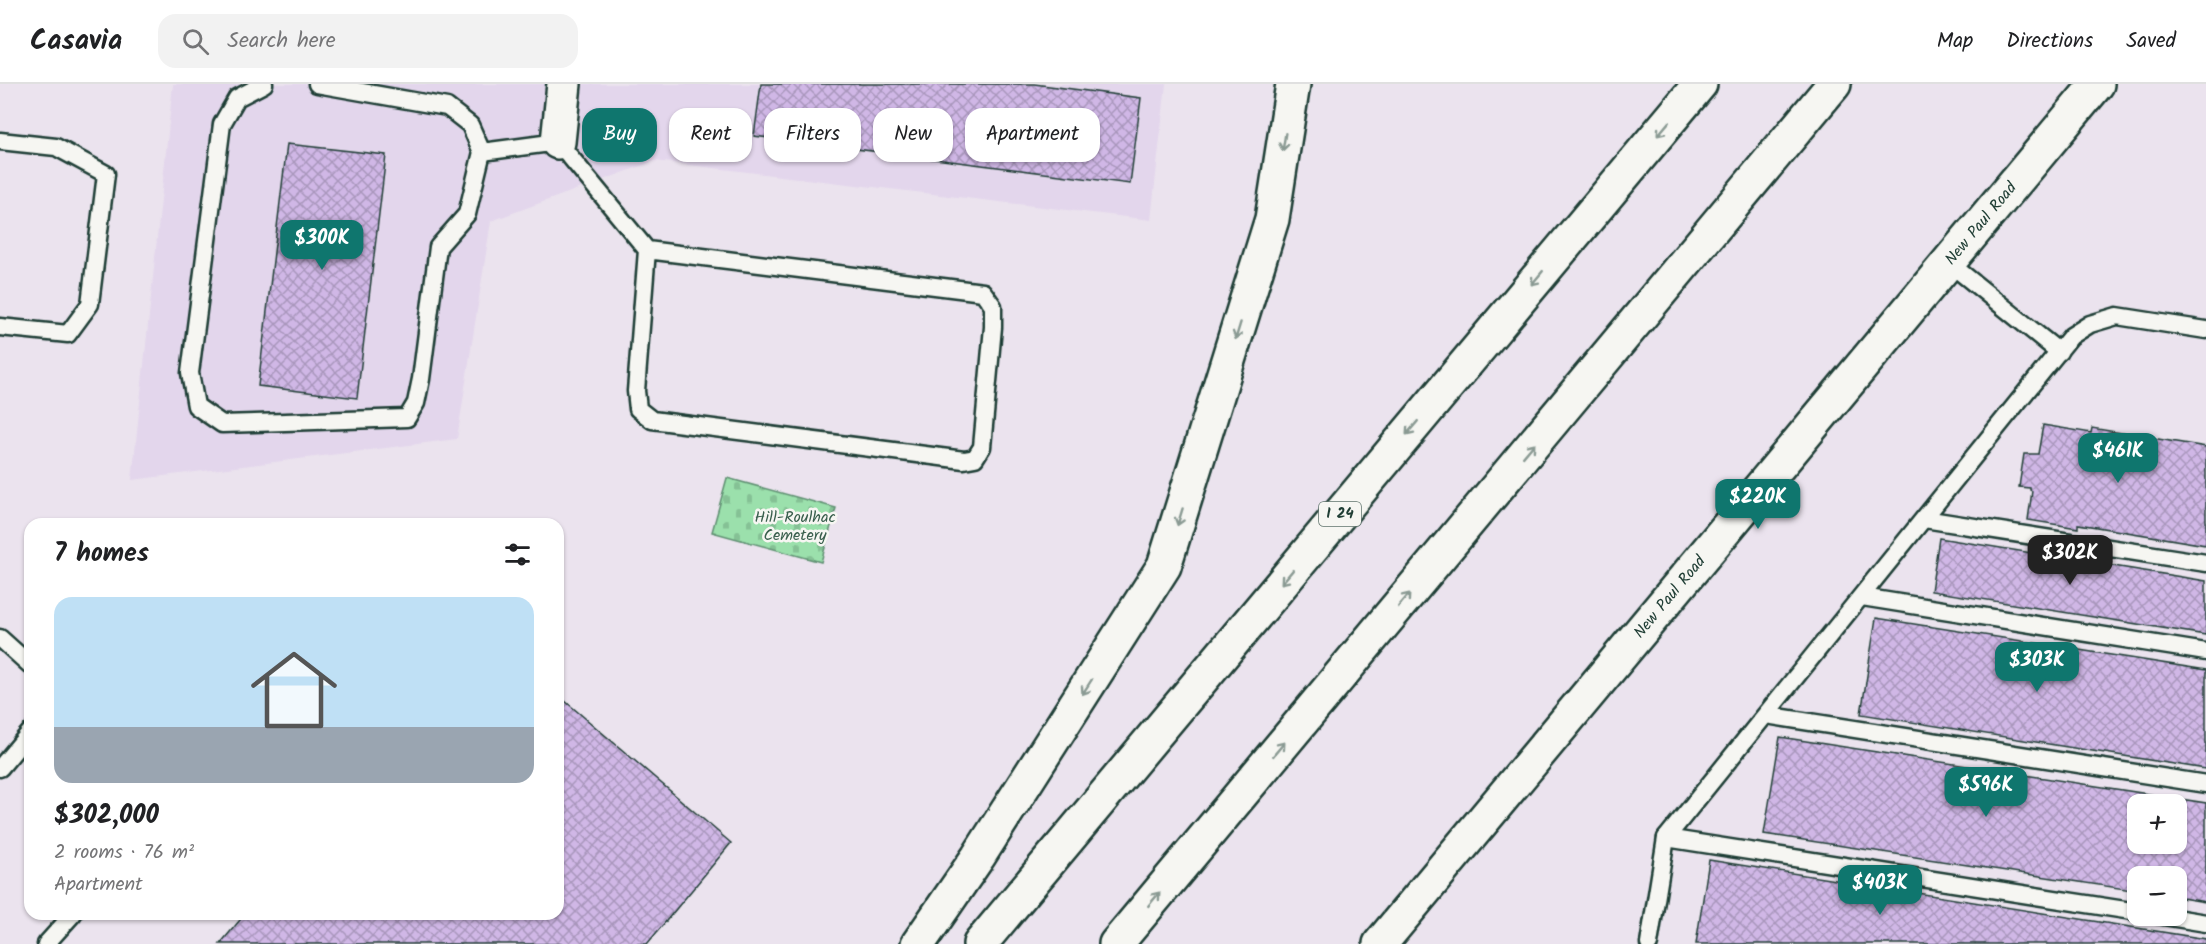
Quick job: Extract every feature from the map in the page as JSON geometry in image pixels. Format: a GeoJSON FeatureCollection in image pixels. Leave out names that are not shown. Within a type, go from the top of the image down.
{"type":"FeatureCollection","features":[{"type":"Feature","properties":{"kind":"main road"},"geometry":{"type":"LineString","coordinates":[[558,142],[564,84]]}},
{"type":"Feature","properties":{"kind":"main road"},"geometry":{"type":"LineString","coordinates":[[918,944],[978,857],[1164,566],[1272,219],[1293,84]]}},
{"type":"Feature","properties":{"kind":"main road","name":"I 24"},"geometry":{"type":"LineString","coordinates":[[980,944],[1700,84]]}},
{"type":"Feature","properties":{"kind":"main road"},"geometry":{"type":"LineString","coordinates":[[1116,944],[1834,84]]}},
{"type":"Feature","properties":{"kind":"main road","name":"New Paul Road"},"geometry":{"type":"LineString","coordinates":[[1380,944],[2097,84]]}},
{"type":"Feature","properties":{"kind":"lane"},"geometry":{"type":"LineString","coordinates":[[264,84],[237,98],[222,124],[190,373],[196,406],[222,423],[407,418],[416,403],[421,379],[438,247],[467,214],[482,152],[470,125],[447,107],[317,84]]}},
{"type":"Feature","properties":{"kind":"lane"},"geometry":{"type":"LineString","coordinates":[[0,141],[56,147],[105,174],[90,304],[68,334],[0,327]]}},
{"type":"Feature","properties":{"kind":"lane"},"geometry":{"type":"LineString","coordinates":[[482,152],[558,142],[647,250],[983,292],[993,306],[993,327],[982,447],[975,458],[964,460],[652,420],[638,409],[636,391],[647,250]]}},
{"type":"Feature","properties":{"kind":"lane"},"geometry":{"type":"LineString","coordinates":[[1948,262],[2059,352]]}},
{"type":"Feature","properties":{"kind":"lane"},"geometry":{"type":"LineString","coordinates":[[1649,944],[1666,838],[2059,352],[2079,330],[2117,316],[2206,330]]}},
{"type":"Feature","properties":{"kind":"lane"},"geometry":{"type":"LineString","coordinates":[[1924,519],[2206,563]]}},
{"type":"Feature","properties":{"kind":"lane"},"geometry":{"type":"LineString","coordinates":[[1862,597],[2206,652]]}},
{"type":"Feature","properties":{"kind":"lane"},"geometry":{"type":"LineString","coordinates":[[0,638],[24,660]]}},
{"type":"Feature","properties":{"kind":"lane"},"geometry":{"type":"LineString","coordinates":[[1766,716],[2206,784]]}},
{"type":"Feature","properties":{"kind":"lane"},"geometry":{"type":"LineString","coordinates":[[0,768],[24,739]]}},
{"type":"Feature","properties":{"kind":"lane"},"geometry":{"type":"LineString","coordinates":[[1666,838],[2127,910]]}},
{"type":"Feature","properties":{"kind":"lane"},"geometry":{"type":"LineString","coordinates":[[46,944],[68,920]]}},
{"type":"Feature","properties":{"kind":"lane"},"geometry":{"type":"LineString","coordinates":[[2187,920],[2206,923]]}},
{"type":"Feature","properties":{"kind":"shaded area"},"geometry":{"type":"Polygon","coordinates":[[[173,84],[1166,84],[1151,220],[657,161],[657,108],[582,108],[582,162],[652,162],[491,221],[457,439],[132,480],[173,84]]]}},
{"type":"Feature","properties":{"kind":"green space","name":"Hill-Roulhac Cemetery"},"geometry":{"type":"Polygon","coordinates":[[[727,478],[836,508],[821,562],[712,532],[727,478]]]}},
{"type":"Feature","properties":{"kind":"building"},"geometry":{"type":"Polygon","coordinates":[[[761,84],[1034,84],[1141,98],[1130,184],[953,161],[953,108],[873,108],[873,151],[861,150],[861,108],[764,108],[764,137],[754,136],[761,84]]]}},
{"type":"Feature","properties":{"kind":"building"},"geometry":{"type":"Polygon","coordinates":[[[287,144],[386,155],[357,398],[258,386],[287,144]]]}},
{"type":"Feature","properties":{"kind":"building"},"geometry":{"type":"Polygon","coordinates":[[[2043,425],[2091,433],[2092,428],[2206,447],[2206,545],[2078,524],[2078,528],[2028,520],[2032,491],[2030,488],[2019,487],[2024,454],[2038,454],[2043,425]]]}},
{"type":"Feature","properties":{"kind":"building"},"geometry":{"type":"Polygon","coordinates":[[[1939,538],[2206,581],[2206,635],[1931,591],[1939,538]]]}},
{"type":"Feature","properties":{"kind":"building"},"geometry":{"type":"Polygon","coordinates":[[[1876,618],[2206,670],[2206,769],[1861,714],[1876,618]]]}},
{"type":"Feature","properties":{"kind":"building"},"geometry":{"type":"Polygon","coordinates":[[[564,700],[731,843],[647,944],[220,944],[240,920],[564,920],[564,700]]]}},
{"type":"Feature","properties":{"kind":"building"},"geometry":{"type":"Polygon","coordinates":[[[1780,737],[2148,794],[2127,794],[2127,854],[2187,854],[2187,800],[2206,803],[2206,902],[2187,899],[2187,866],[2127,866],[2127,889],[1764,834],[1780,737]]]}},
{"type":"Feature","properties":{"kind":"building"},"geometry":{"type":"Polygon","coordinates":[[[1709,860],[2206,939],[2206,944],[1696,944],[1709,860]]]}}]}
